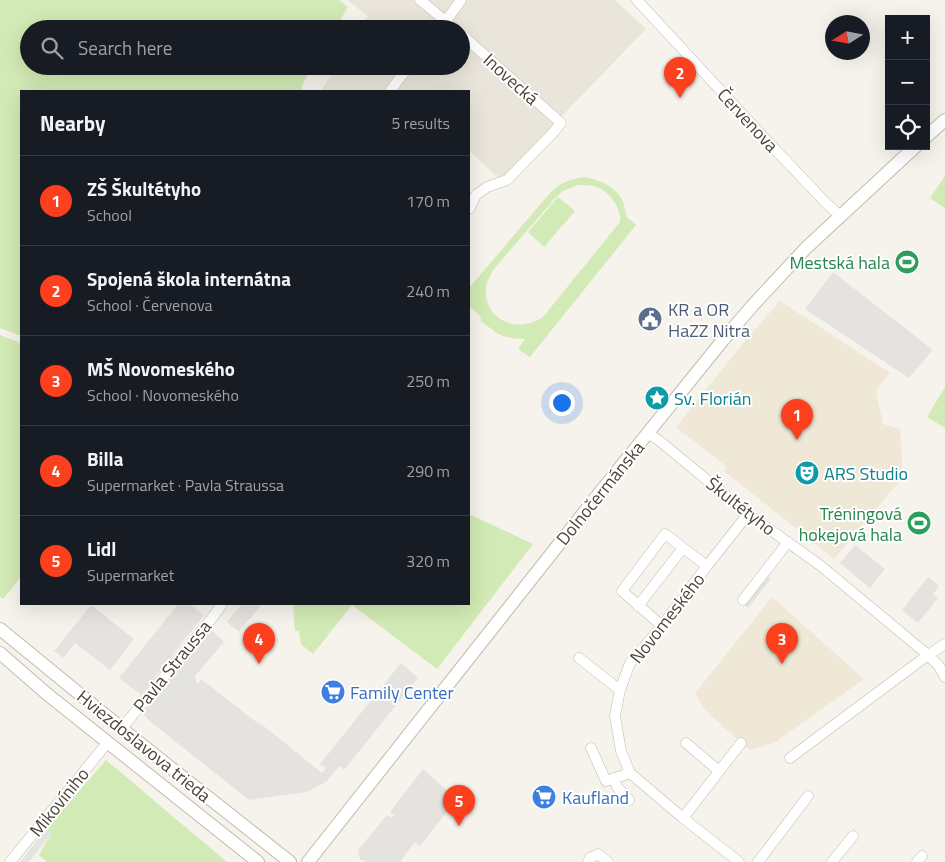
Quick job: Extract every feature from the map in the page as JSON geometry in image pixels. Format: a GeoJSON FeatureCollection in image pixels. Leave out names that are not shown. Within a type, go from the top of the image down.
{"type":"FeatureCollection","features":[{"type":"Feature","properties":{"kind":"street"},"geometry":{"type":"LineString","coordinates":[[420,0],[438,20]]}},
{"type":"Feature","properties":{"kind":"street"},"geometry":{"type":"LineString","coordinates":[[447,20],[461,0]]}},
{"type":"Feature","properties":{"kind":"street","name":"Červenova"},"geometry":{"type":"LineString","coordinates":[[637,0],[769,143],[840,216]]}},
{"type":"Feature","properties":{"kind":"street","name":"Inovecká"},"geometry":{"type":"LineString","coordinates":[[470,42],[561,123],[507,180],[487,187],[476,195],[470,207]]}},
{"type":"Feature","properties":{"kind":"street"},"geometry":{"type":"LineString","coordinates":[[391,90],[402,75]]}},
{"type":"Feature","properties":{"kind":"street"},"geometry":{"type":"LineString","coordinates":[[930,133],[945,120]]}},
{"type":"Feature","properties":{"kind":"street","name":"Dolnočermánska"},"geometry":{"type":"LineString","coordinates":[[308,862],[723,340],[806,248],[912,150]]}},
{"type":"Feature","properties":{"kind":"street","name":"Škultétyho"},"geometry":{"type":"LineString","coordinates":[[648,433],[748,514],[821,566],[928,655],[939,666],[945,676]]}},
{"type":"Feature","properties":{"kind":"street","name":"Novomeského"},"geometry":{"type":"LineString","coordinates":[[630,773],[622,751],[615,716],[620,690],[630,663],[662,626],[748,514]]}},
{"type":"Feature","properties":{"kind":"street"},"geometry":{"type":"LineString","coordinates":[[662,626],[622,591],[665,534],[707,566]]}},
{"type":"Feature","properties":{"kind":"street"},"geometry":{"type":"LineString","coordinates":[[743,600],[788,542]]}},
{"type":"Feature","properties":{"kind":"street"},"geometry":{"type":"LineString","coordinates":[[638,606],[684,548]]}},
{"type":"Feature","properties":{"kind":"street","name":"Pavla Straussa"},"geometry":{"type":"LineString","coordinates":[[122,728],[221,605]]}},
{"type":"Feature","properties":{"kind":"street","name":"Hviezdoslavova trieda"},"geometry":{"type":"LineString","coordinates":[[0,629],[290,862]]}},
{"type":"Feature","properties":{"kind":"street"},"geometry":{"type":"LineString","coordinates":[[790,758],[945,644]]}},
{"type":"Feature","properties":{"kind":"street","name":"Hviezdoslavova trieda"},"geometry":{"type":"LineString","coordinates":[[0,653],[47,694],[258,862]]}},
{"type":"Feature","properties":{"kind":"street"},"geometry":{"type":"LineString","coordinates":[[579,658],[620,690]]}},
{"type":"Feature","properties":{"kind":"street"},"geometry":{"type":"LineString","coordinates":[[108,742],[122,728]]}},
{"type":"Feature","properties":{"kind":"street","name":"Mikovíniho"},"geometry":{"type":"LineString","coordinates":[[10,862],[108,742]]}},
{"type":"Feature","properties":{"kind":"street"},"geometry":{"type":"LineString","coordinates":[[683,818],[741,743]]}},
{"type":"Feature","properties":{"kind":"street"},"geometry":{"type":"LineString","coordinates":[[686,744],[719,771]]}},
{"type":"Feature","properties":{"kind":"street"},"geometry":{"type":"LineString","coordinates":[[591,748],[606,780],[630,773],[739,862]]}},
{"type":"Feature","properties":{"kind":"street"},"geometry":{"type":"LineString","coordinates":[[614,778],[617,787],[630,800]]}},
{"type":"Feature","properties":{"kind":"street"},"geometry":{"type":"LineString","coordinates":[[758,862],[808,796]]}},
{"type":"Feature","properties":{"kind":"street"},"geometry":{"type":"LineString","coordinates":[[832,862],[853,836]]}},
{"type":"Feature","properties":{"kind":"street"},"geometry":{"type":"LineString","coordinates":[[588,862],[590,858],[598,854],[608,862]]}},
{"type":"Feature","properties":{"kind":"shaded area"},"geometry":{"type":"Polygon","coordinates":[[[347,0],[615,0],[646,29],[500,180],[470,151],[470,90],[322,90],[331,75],[470,75],[470,20],[366,20],[368,16],[347,0]]]}},
{"type":"Feature","properties":{"kind":"shaded area"},"geometry":{"type":"Polygon","coordinates":[[[833,272],[933,350],[909,378],[805,309],[833,272]]]}},
{"type":"Feature","properties":{"kind":"shaded area"},"geometry":{"type":"Polygon","coordinates":[[[780,301],[890,373],[876,391],[883,424],[900,429],[903,477],[834,559],[724,471],[727,467],[676,427],[745,341],[780,301]]]}},
{"type":"Feature","properties":{"kind":"shaded area"},"geometry":{"type":"Polygon","coordinates":[[[855,545],[885,569],[870,588],[840,563],[855,545]]]}},
{"type":"Feature","properties":{"kind":"shaded area"},"geometry":{"type":"Polygon","coordinates":[[[761,571],[771,579],[748,608],[738,599],[761,571]]]}},
{"type":"Feature","properties":{"kind":"shaded area"},"geometry":{"type":"Polygon","coordinates":[[[928,577],[939,586],[933,594],[938,598],[918,623],[902,610],[928,577]]]}},
{"type":"Feature","properties":{"kind":"shaded area"},"geometry":{"type":"Polygon","coordinates":[[[772,597],[864,679],[774,743],[751,750],[704,709],[695,693],[772,597]]]}},
{"type":"Feature","properties":{"kind":"shaded area"},"geometry":{"type":"Polygon","coordinates":[[[91,605],[134,639],[110,670],[75,643],[63,658],[54,651],[91,605]]]}},
{"type":"Feature","properties":{"kind":"shaded area"},"geometry":{"type":"Polygon","coordinates":[[[177,605],[190,605],[204,615],[141,695],[119,678],[177,605]]]}},
{"type":"Feature","properties":{"kind":"shaded area"},"geometry":{"type":"Polygon","coordinates":[[[241,605],[261,605],[239,632],[227,622],[241,605]]]}},
{"type":"Feature","properties":{"kind":"shaded area"},"geometry":{"type":"Polygon","coordinates":[[[210,629],[224,642],[196,675],[196,682],[198,684],[201,679],[322,773],[326,768],[320,764],[401,663],[418,678],[344,770],[339,766],[327,781],[307,792],[249,800],[142,714],[210,629]]]}},
{"type":"Feature","properties":{"kind":"shaded area"},"geometry":{"type":"Polygon","coordinates":[[[423,769],[457,799],[420,846],[415,842],[401,860],[402,862],[365,862],[360,860],[358,850],[387,815],[392,818],[394,815],[390,812],[423,769]]]}},
{"type":"Feature","properties":{"kind":"shaded area"},"geometry":{"type":"Polygon","coordinates":[[[46,829],[51,834],[29,862],[20,862],[46,829]]]}},
{"type":"Feature","properties":{"kind":"green space"},"geometry":{"type":"Polygon","coordinates":[[[0,0],[339,0],[348,7],[340,20],[20,20],[20,75],[308,75],[302,85],[302,90],[20,90],[20,336],[0,328],[0,0]]]}},
{"type":"Feature","properties":{"kind":"green space"},"geometry":{"type":"Polygon","coordinates":[[[945,176],[945,208],[930,198],[945,176]]]}},
{"type":"Feature","properties":{"kind":"green space"},"geometry":{"type":"Polygon","coordinates":[[[584,177],[596,180],[612,188],[620,196],[627,217],[636,225],[530,357],[518,349],[525,339],[501,335],[480,320],[482,318],[470,307],[470,287],[550,193],[561,184],[584,177]],[[578,185],[563,191],[493,270],[486,286],[487,300],[497,316],[514,324],[534,322],[543,317],[620,222],[619,211],[613,200],[604,191],[594,186],[578,185]]]}},
{"type":"Feature","properties":{"kind":"green space"},"geometry":{"type":"Polygon","coordinates":[[[558,197],[575,211],[544,247],[528,232],[558,197]]]}},
{"type":"Feature","properties":{"kind":"green space"},"geometry":{"type":"Polygon","coordinates":[[[0,335],[20,343],[20,578],[3,599],[0,597],[0,335]]]}},
{"type":"Feature","properties":{"kind":"green space"},"geometry":{"type":"Polygon","coordinates":[[[945,387],[945,428],[927,417],[945,387]]]}},
{"type":"Feature","properties":{"kind":"green space"},"geometry":{"type":"Polygon","coordinates":[[[470,514],[533,544],[437,669],[352,605],[470,605],[470,514]]]}},
{"type":"Feature","properties":{"kind":"green space"},"geometry":{"type":"Polygon","coordinates":[[[293,605],[352,605],[313,654],[301,644],[299,631],[295,631],[293,605]]]}},
{"type":"Feature","properties":{"kind":"green space"},"geometry":{"type":"Polygon","coordinates":[[[106,760],[227,862],[47,862],[39,855],[51,834],[46,829],[106,760]]]}},
{"type":"Feature","properties":{"kind":"place","name":"Spojená škola internátna"},"geometry":{"type":"Point","coordinates":[680,98]}},
{"type":"Feature","properties":{"kind":"place","name":"Mestská hala"},"geometry":{"type":"Point","coordinates":[907,262]}},
{"type":"Feature","properties":{"kind":"place","name":"KR a OR HaZZ Nitra"},"geometry":{"type":"Point","coordinates":[650,319]}},
{"type":"Feature","properties":{"kind":"place","name":"Sv. Florián"},"geometry":{"type":"Point","coordinates":[657,398]}},
{"type":"Feature","properties":{"kind":"place","name":"ZŠ Škultétyho"},"geometry":{"type":"Point","coordinates":[797,440]}},
{"type":"Feature","properties":{"kind":"place","name":"ARS Studio"},"geometry":{"type":"Point","coordinates":[807,473]}},
{"type":"Feature","properties":{"kind":"place","name":"Tréningová hokejová hala"},"geometry":{"type":"Point","coordinates":[919,523]}},
{"type":"Feature","properties":{"kind":"place","name":"Billa"},"geometry":{"type":"Point","coordinates":[259,664]}},
{"type":"Feature","properties":{"kind":"place","name":"MŠ Novomeského"},"geometry":{"type":"Point","coordinates":[782,664]}},
{"type":"Feature","properties":{"kind":"place","name":"Family Center"},"geometry":{"type":"Point","coordinates":[333,692]}},
{"type":"Feature","properties":{"kind":"place","name":"Kaufland"},"geometry":{"type":"Point","coordinates":[544,797]}},
{"type":"Feature","properties":{"kind":"place","name":"Lidl"},"geometry":{"type":"Point","coordinates":[459,826]}}]}
